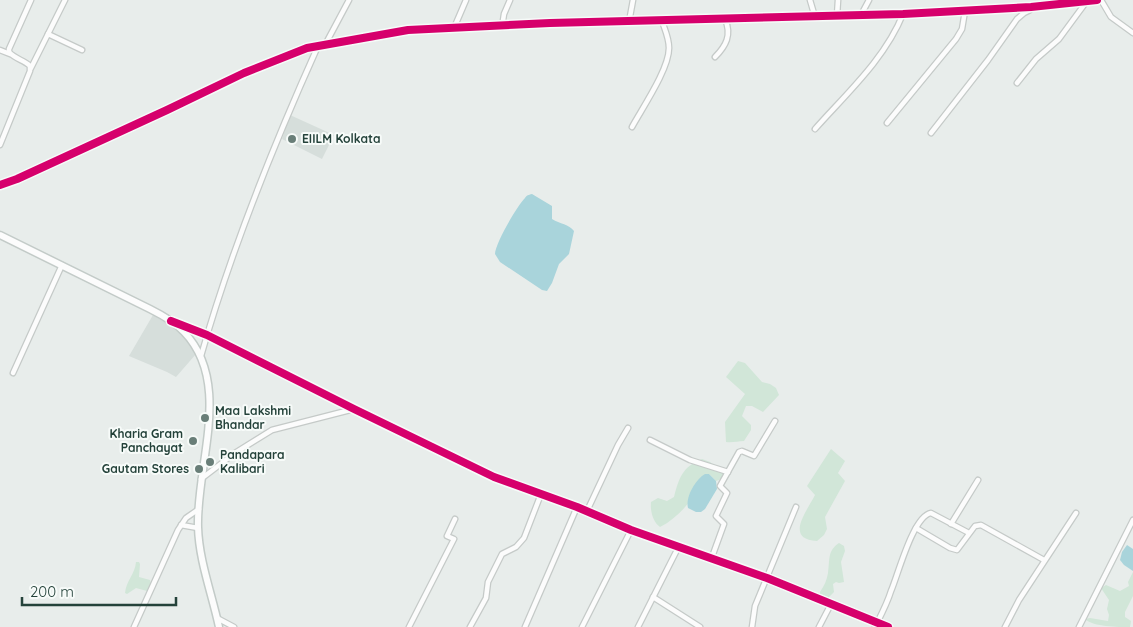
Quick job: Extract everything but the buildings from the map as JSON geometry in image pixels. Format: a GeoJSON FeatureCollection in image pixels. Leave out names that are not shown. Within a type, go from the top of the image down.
{"type":"FeatureCollection","features":[{"type":"Feature","properties":{"kind":"main road"},"geometry":{"type":"LineString","coordinates":[[0,235],[171,321],[184,331],[201,356],[209,387],[209,411],[198,528],[201,552],[219,627]]}},
{"type":"Feature","properties":{"kind":"street"},"geometry":{"type":"LineString","coordinates":[[11,54],[9,52],[10,46],[31,0]]}},
{"type":"Feature","properties":{"kind":"street"},"geometry":{"type":"LineString","coordinates":[[0,145],[30,69],[66,0]]}},
{"type":"Feature","properties":{"kind":"street"},"geometry":{"type":"LineString","coordinates":[[325,45],[349,0]]}},
{"type":"Feature","properties":{"kind":"street"},"geometry":{"type":"LineString","coordinates":[[454,28],[466,0]]}},
{"type":"Feature","properties":{"kind":"street"},"geometry":{"type":"LineString","coordinates":[[502,26],[504,14],[510,0]]}},
{"type":"Feature","properties":{"kind":"street"},"geometry":{"type":"LineString","coordinates":[[629,22],[633,0]]}},
{"type":"Feature","properties":{"kind":"street"},"geometry":{"type":"LineString","coordinates":[[810,0],[815,17]]}},
{"type":"Feature","properties":{"kind":"street"},"geometry":{"type":"LineString","coordinates":[[837,16],[838,0]]}},
{"type":"Feature","properties":{"kind":"street"},"geometry":{"type":"LineString","coordinates":[[862,15],[869,0]]}},
{"type":"Feature","properties":{"kind":"street"},"geometry":{"type":"LineString","coordinates":[[0,185],[167,110],[244,72],[307,48],[408,30],[550,23],[903,14],[1096,0]]}},
{"type":"Feature","properties":{"kind":"street"},"geometry":{"type":"LineString","coordinates":[[1101,0],[1111,17],[1133,33]]}},
{"type":"Feature","properties":{"kind":"street"},"geometry":{"type":"LineString","coordinates":[[1017,83],[1036,59],[1059,39],[1087,1]]}},
{"type":"Feature","properties":{"kind":"street"},"geometry":{"type":"LineString","coordinates":[[931,133],[988,60],[1017,19],[1030,10],[1031,6]]}},
{"type":"Feature","properties":{"kind":"street"},"geometry":{"type":"LineString","coordinates":[[887,124],[956,39],[962,29],[965,11]]}},
{"type":"Feature","properties":{"kind":"street"},"geometry":{"type":"LineString","coordinates":[[815,129],[881,54],[903,14]]}},
{"type":"Feature","properties":{"kind":"street"},"geometry":{"type":"LineString","coordinates":[[715,57],[728,38],[725,19]]}},
{"type":"Feature","properties":{"kind":"street"},"geometry":{"type":"LineString","coordinates":[[633,125],[659,78],[668,56],[668,36],[662,21]]}},
{"type":"Feature","properties":{"kind":"street"},"geometry":{"type":"LineString","coordinates":[[48,34],[82,50]]}},
{"type":"Feature","properties":{"kind":"street"},"geometry":{"type":"LineString","coordinates":[[201,356],[217,302],[255,196],[297,91],[318,46]]}},
{"type":"Feature","properties":{"kind":"street"},"geometry":{"type":"LineString","coordinates":[[0,50],[28,63],[30,69]]}},
{"type":"Feature","properties":{"kind":"street"},"geometry":{"type":"LineString","coordinates":[[13,373],[62,265]]}},
{"type":"Feature","properties":{"kind":"street"},"geometry":{"type":"LineString","coordinates":[[171,321],[207,335],[494,477],[577,507],[631,530],[712,557],[831,604],[876,625],[888,627]]}},
{"type":"Feature","properties":{"kind":"street"},"geometry":{"type":"LineString","coordinates":[[202,479],[235,453],[272,430],[354,409]]}},
{"type":"Feature","properties":{"kind":"street"},"geometry":{"type":"LineString","coordinates":[[712,557],[724,526],[716,516],[727,494],[726,490],[720,487],[740,452],[754,456],[775,421]]}},
{"type":"Feature","properties":{"kind":"street"},"geometry":{"type":"LineString","coordinates":[[587,511],[628,428]]}},
{"type":"Feature","properties":{"kind":"street"},"geometry":{"type":"LineString","coordinates":[[650,440],[690,460],[728,472]]}},
{"type":"Feature","properties":{"kind":"street"},"geometry":{"type":"LineString","coordinates":[[951,524],[978,480]]}},
{"type":"Feature","properties":{"kind":"street"},"geometry":{"type":"LineString","coordinates":[[470,627],[486,598],[488,582],[502,554],[516,547],[524,538],[541,494]]}},
{"type":"Feature","properties":{"kind":"street"},"geometry":{"type":"LineString","coordinates":[[525,627],[577,507]]}},
{"type":"Feature","properties":{"kind":"street"},"geometry":{"type":"LineString","coordinates":[[752,627],[754,608],[796,507]]}},
{"type":"Feature","properties":{"kind":"street"},"geometry":{"type":"LineString","coordinates":[[134,627],[181,525],[199,509]]}},
{"type":"Feature","properties":{"kind":"street"},"geometry":{"type":"LineString","coordinates":[[1005,627],[1019,600],[1076,512]]}},
{"type":"Feature","properties":{"kind":"street"},"geometry":{"type":"LineString","coordinates":[[876,625],[890,594],[908,544],[916,528],[928,513],[934,514],[969,533]]}},
{"type":"Feature","properties":{"kind":"street"},"geometry":{"type":"LineString","coordinates":[[411,626],[454,539],[447,536],[455,519]]}},
{"type":"Feature","properties":{"kind":"street"},"geometry":{"type":"LineString","coordinates":[[1078,627],[1133,520]]}},
{"type":"Feature","properties":{"kind":"street"},"geometry":{"type":"LineString","coordinates":[[181,525],[198,528]]}},
{"type":"Feature","properties":{"kind":"street"},"geometry":{"type":"LineString","coordinates":[[916,528],[953,550],[959,548],[975,526],[981,525],[1044,560]]}},
{"type":"Feature","properties":{"kind":"street"},"geometry":{"type":"LineString","coordinates":[[582,627],[631,530]]}},
{"type":"Feature","properties":{"kind":"street"},"geometry":{"type":"LineString","coordinates":[[638,627],[679,546]]}},
{"type":"Feature","properties":{"kind":"street"},"geometry":{"type":"LineString","coordinates":[[653,597],[700,627]]}},
{"type":"Feature","properties":{"kind":"street"},"geometry":{"type":"LineString","coordinates":[[819,627],[831,604]]}},
{"type":"Feature","properties":{"kind":"street"},"geometry":{"type":"LineString","coordinates":[[217,618],[234,627]]}},
{"type":"Feature","properties":{"kind":"shaded area"},"geometry":{"type":"Polygon","coordinates":[[[290,115],[334,135],[322,159],[282,139],[290,115]]]}},
{"type":"Feature","properties":{"kind":"shaded area"},"geometry":{"type":"Polygon","coordinates":[[[153,315],[170,325],[186,339],[196,354],[176,377],[129,356],[153,315]]]}},
{"type":"Feature","properties":{"kind":"green space"},"geometry":{"type":"Polygon","coordinates":[[[738,361],[745,363],[762,382],[776,388],[779,395],[763,412],[752,406],[746,406],[742,416],[751,425],[751,430],[744,441],[726,442],[725,422],[745,394],[726,377],[738,361]]]}},
{"type":"Feature","properties":{"kind":"green space"},"geometry":{"type":"Polygon","coordinates":[[[831,449],[845,461],[838,473],[845,481],[825,517],[827,529],[824,535],[817,541],[807,539],[800,530],[801,523],[815,495],[807,486],[831,449]]]}},
{"type":"Feature","properties":{"kind":"green space"},"geometry":{"type":"Polygon","coordinates":[[[702,459],[710,462],[724,473],[722,477],[716,481],[709,474],[682,511],[660,527],[652,516],[651,502],[658,498],[667,501],[674,497],[682,474],[695,462],[702,459]]]}},
{"type":"Feature","properties":{"kind":"green space"},"geometry":{"type":"Polygon","coordinates":[[[839,543],[844,546],[845,551],[841,562],[844,582],[833,584],[834,592],[827,599],[820,595],[820,592],[827,578],[832,549],[839,543]]]}},
{"type":"Feature","properties":{"kind":"green space"},"geometry":{"type":"Polygon","coordinates":[[[136,562],[140,564],[139,577],[150,580],[151,584],[147,591],[136,588],[127,594],[125,593],[127,585],[136,562]]]}},
{"type":"Feature","properties":{"kind":"green space"},"geometry":{"type":"Polygon","coordinates":[[[1133,572],[1133,596],[1125,612],[1125,617],[1131,621],[1130,627],[1094,624],[1085,619],[1108,621],[1107,609],[1109,600],[1101,588],[1106,585],[1120,591],[1129,586],[1128,582],[1133,572]]]}},
{"type":"Feature","properties":{"kind":"water"},"geometry":{"type":"Polygon","coordinates":[[[532,194],[552,206],[552,219],[570,227],[574,231],[569,254],[559,264],[547,291],[542,290],[500,262],[495,254],[502,234],[521,202],[526,196],[532,194]]]}},
{"type":"Feature","properties":{"kind":"water"},"geometry":{"type":"Polygon","coordinates":[[[705,474],[709,474],[716,481],[717,489],[705,509],[701,512],[696,512],[688,508],[688,499],[695,484],[705,474]]]}},
{"type":"Feature","properties":{"kind":"water"},"geometry":{"type":"Polygon","coordinates":[[[1127,545],[1133,549],[1133,571],[1120,560],[1122,552],[1127,545]]]}},
{"type":"Feature","properties":{"kind":"cycle path"},"geometry":{"type":"LineString","coordinates":[[0,185],[17,179],[244,73],[307,48],[408,30],[550,23],[903,14],[1031,7],[1097,0]]}},
{"type":"Feature","properties":{"kind":"cycle path"},"geometry":{"type":"LineString","coordinates":[[171,321],[207,335],[494,477],[577,507],[631,530],[767,578],[888,627]]}},
{"type":"Feature","properties":{"kind":"place","name":"EIILM Kolkata"},"geometry":{"type":"Point","coordinates":[292,139]}},
{"type":"Feature","properties":{"kind":"place","name":"Maa Lakshmi Bhandar"},"geometry":{"type":"Point","coordinates":[205,418]}},
{"type":"Feature","properties":{"kind":"place","name":"Kharia Gram Panchayat"},"geometry":{"type":"Point","coordinates":[193,441]}},
{"type":"Feature","properties":{"kind":"place","name":"Pandapara Kalibari"},"geometry":{"type":"Point","coordinates":[210,462]}},
{"type":"Feature","properties":{"kind":"place","name":"Gautam Stores"},"geometry":{"type":"Point","coordinates":[199,469]}}]}
